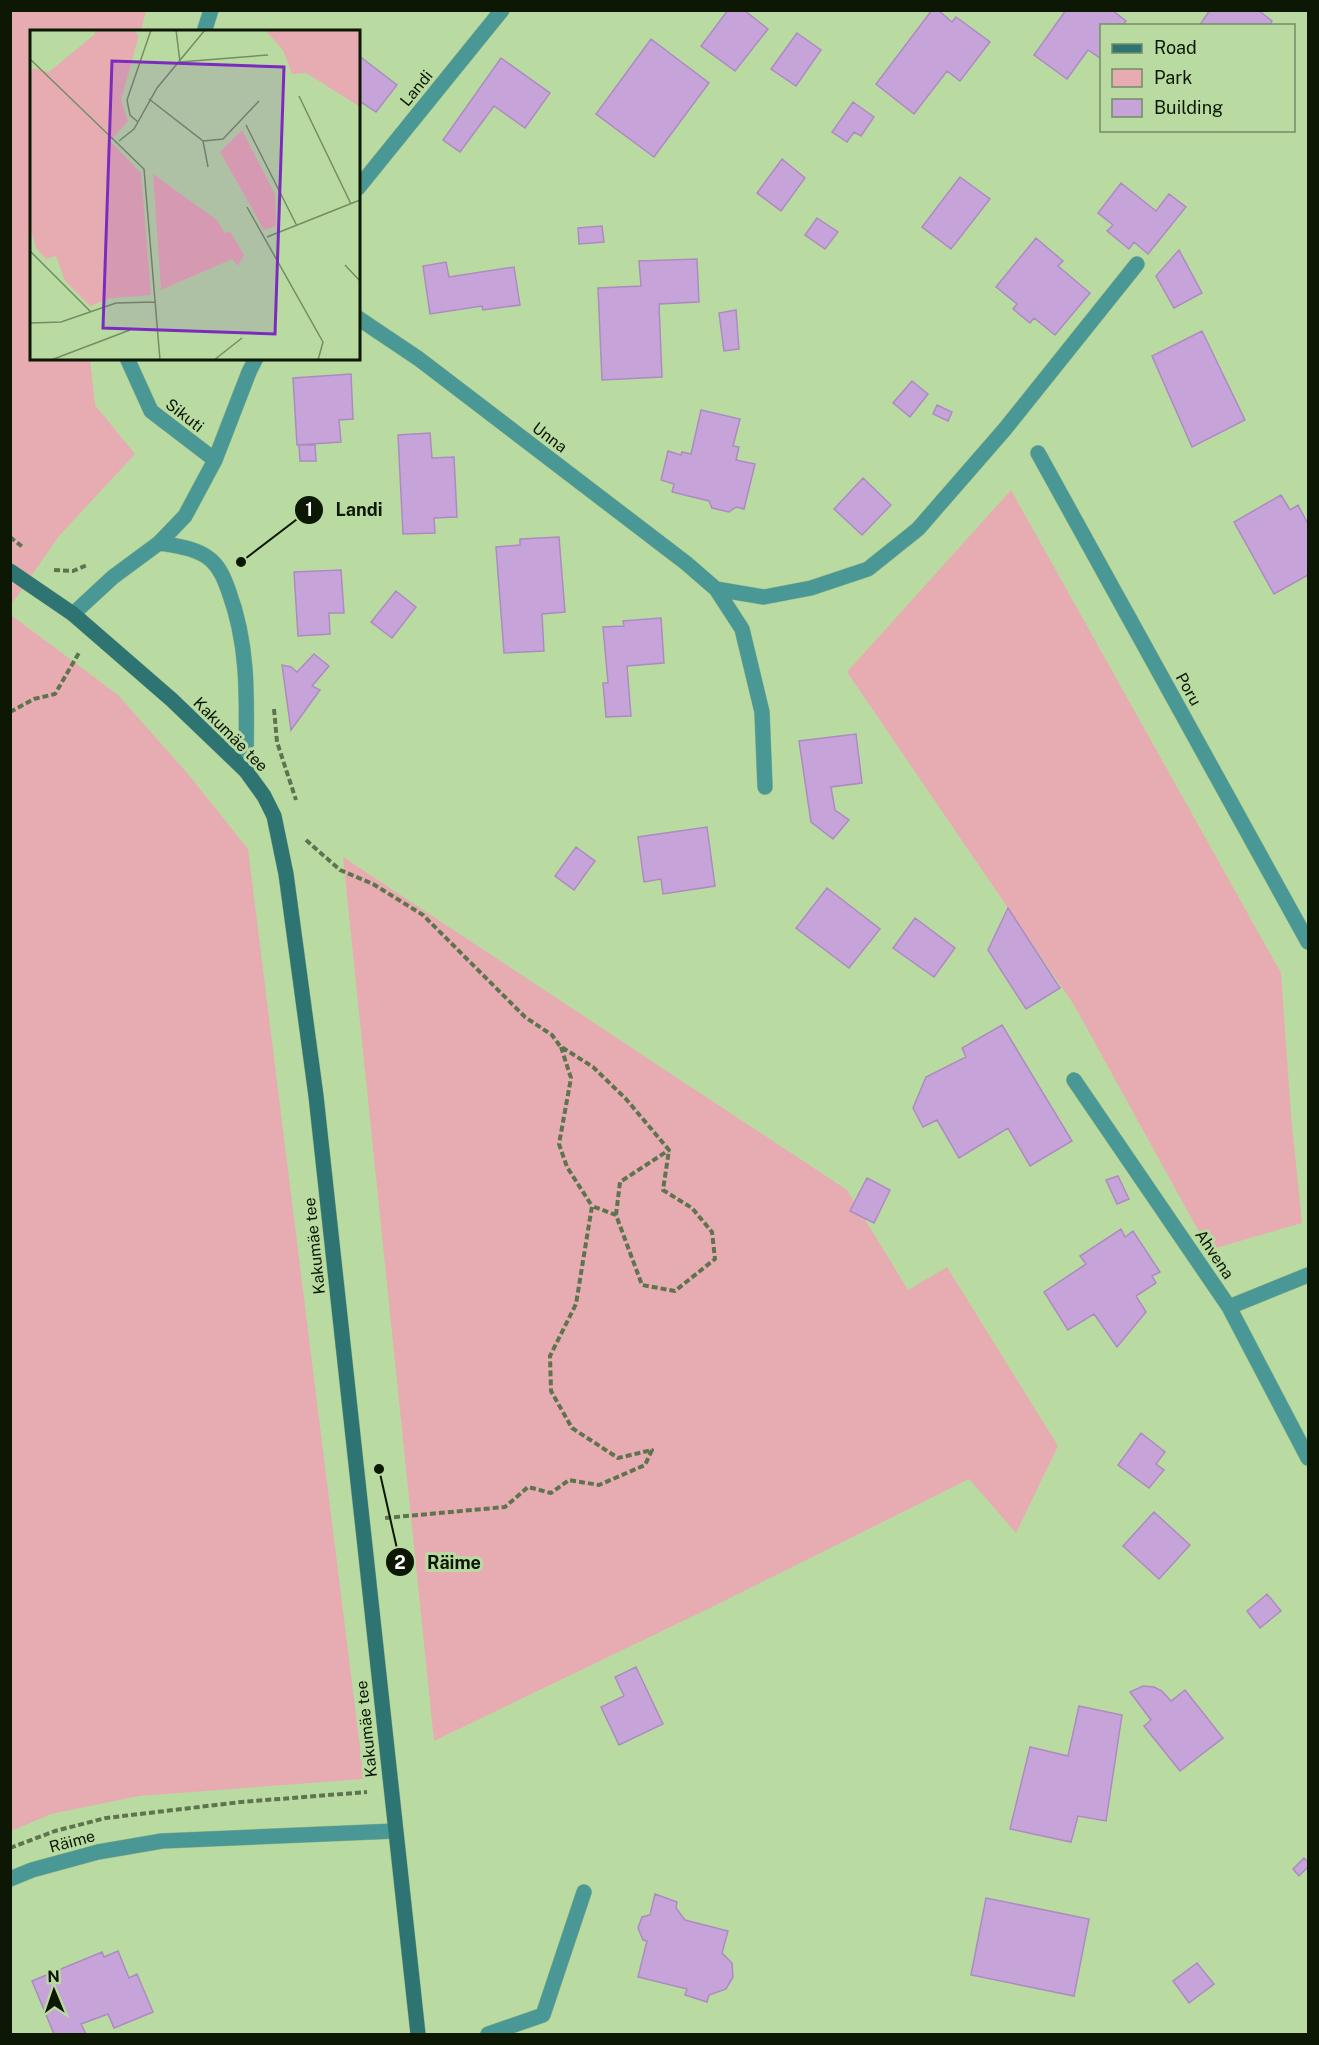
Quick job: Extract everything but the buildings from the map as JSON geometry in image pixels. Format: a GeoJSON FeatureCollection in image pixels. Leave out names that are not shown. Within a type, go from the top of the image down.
{"type":"FeatureCollection","features":[{"type":"Feature","properties":{"kind":"street"},"geometry":{"type":"LineString","coordinates":[[205,30],[211,10]]}},
{"type":"Feature","properties":{"kind":"street","name":"Landi"},"geometry":{"type":"LineString","coordinates":[[360,186],[502,10]]}},
{"type":"Feature","properties":{"kind":"street"},"geometry":{"type":"LineString","coordinates":[[716,589],[764,597],[811,588],[868,569],[918,529],[1005,429],[1137,264]]}},
{"type":"Feature","properties":{"kind":"street","name":"Unna"},"geometry":{"type":"LineString","coordinates":[[360,319],[429,366],[686,563],[716,589],[742,629],[762,712],[765,787]]}},
{"type":"Feature","properties":{"kind":"street","name":"Sikuti"},"geometry":{"type":"LineString","coordinates":[[128,360],[151,411],[214,460]]}},
{"type":"Feature","properties":{"kind":"street"},"geometry":{"type":"LineString","coordinates":[[73,614],[113,577],[159,543],[185,516],[214,460],[255,360]]}},
{"type":"Feature","properties":{"kind":"street","name":"Poru"},"geometry":{"type":"LineString","coordinates":[[1038,453],[1308,942]]}},
{"type":"Feature","properties":{"kind":"street"},"geometry":{"type":"LineString","coordinates":[[159,543],[189,548],[211,560],[223,575],[236,610],[246,667],[246,771]]}},
{"type":"Feature","properties":{"kind":"street","name":"Kakumäe tee"},"geometry":{"type":"LineString","coordinates":[[10,571],[73,614],[172,700],[246,771],[264,796],[274,816],[286,874],[316,1096],[418,2034]]}},
{"type":"Feature","properties":{"kind":"street","name":"Ahvena"},"geometry":{"type":"LineString","coordinates":[[1074,1080],[1229,1307],[1308,1458]]}},
{"type":"Feature","properties":{"kind":"street"},"geometry":{"type":"LineString","coordinates":[[1229,1307],[1308,1275]]}},
{"type":"Feature","properties":{"kind":"street","name":"Räime"},"geometry":{"type":"LineString","coordinates":[[10,1880],[32,1870],[98,1852],[162,1840],[395,1831]]}},
{"type":"Feature","properties":{"kind":"street"},"geometry":{"type":"LineString","coordinates":[[488,2034],[543,2015],[584,1892]]}},
{"type":"Feature","properties":{"kind":"path"},"geometry":{"type":"LineString","coordinates":[[10,712],[34,699],[55,694],[81,651],[88,628]]}},
{"type":"Feature","properties":{"kind":"path"},"geometry":{"type":"LineString","coordinates":[[305,840],[340,870],[373,884],[423,915],[525,1017],[552,1035],[560,1046],[571,1078],[559,1144],[567,1167],[592,1206],[616,1215]]}},
{"type":"Feature","properties":{"kind":"path"},"geometry":{"type":"LineString","coordinates":[[560,1046],[593,1067],[626,1099],[669,1150],[663,1190],[692,1208],[712,1232],[715,1259],[675,1291],[642,1285],[616,1215],[621,1182],[669,1150]]}},
{"type":"Feature","properties":{"kind":"path"},"geometry":{"type":"LineString","coordinates":[[385,1518],[505,1507],[528,1487],[551,1493],[570,1480],[599,1485],[645,1465],[652,1450],[618,1458],[572,1428],[551,1391],[550,1356],[576,1304],[592,1206]]}},
{"type":"Feature","properties":{"kind":"path"},"geometry":{"type":"LineString","coordinates":[[10,1848],[55,1831],[106,1818],[241,1802],[391,1790]]}},
{"type":"Feature","properties":{"kind":"green space"},"geometry":{"type":"Polygon","coordinates":[[[11,11],[146,11],[141,30],[30,30],[30,360],[90,360],[95,405],[135,454],[59,536],[11,605],[11,11]]]}},
{"type":"Feature","properties":{"kind":"green space"},"geometry":{"type":"Polygon","coordinates":[[[1011,490],[1281,973],[1291,1115],[1302,1223],[1209,1250],[1074,1005],[847,672],[1011,490]]]}},
{"type":"Feature","properties":{"kind":"green space"},"geometry":{"type":"Polygon","coordinates":[[[11,615],[118,695],[188,774],[248,849],[364,1779],[139,1796],[51,1814],[11,1831],[11,615]]]}},
{"type":"Feature","properties":{"kind":"green space"},"geometry":{"type":"Polygon","coordinates":[[[343,857],[847,1190],[908,1290],[947,1267],[1058,1446],[1016,1533],[969,1479],[714,1606],[434,1741],[343,857]]]}},
{"type":"Feature","properties":{"kind":"place","name":"Landi"},"geometry":{"type":"Point","coordinates":[241,562]}},
{"type":"Feature","properties":{"kind":"place","name":"Räime"},"geometry":{"type":"Point","coordinates":[379,1469]}}]}
